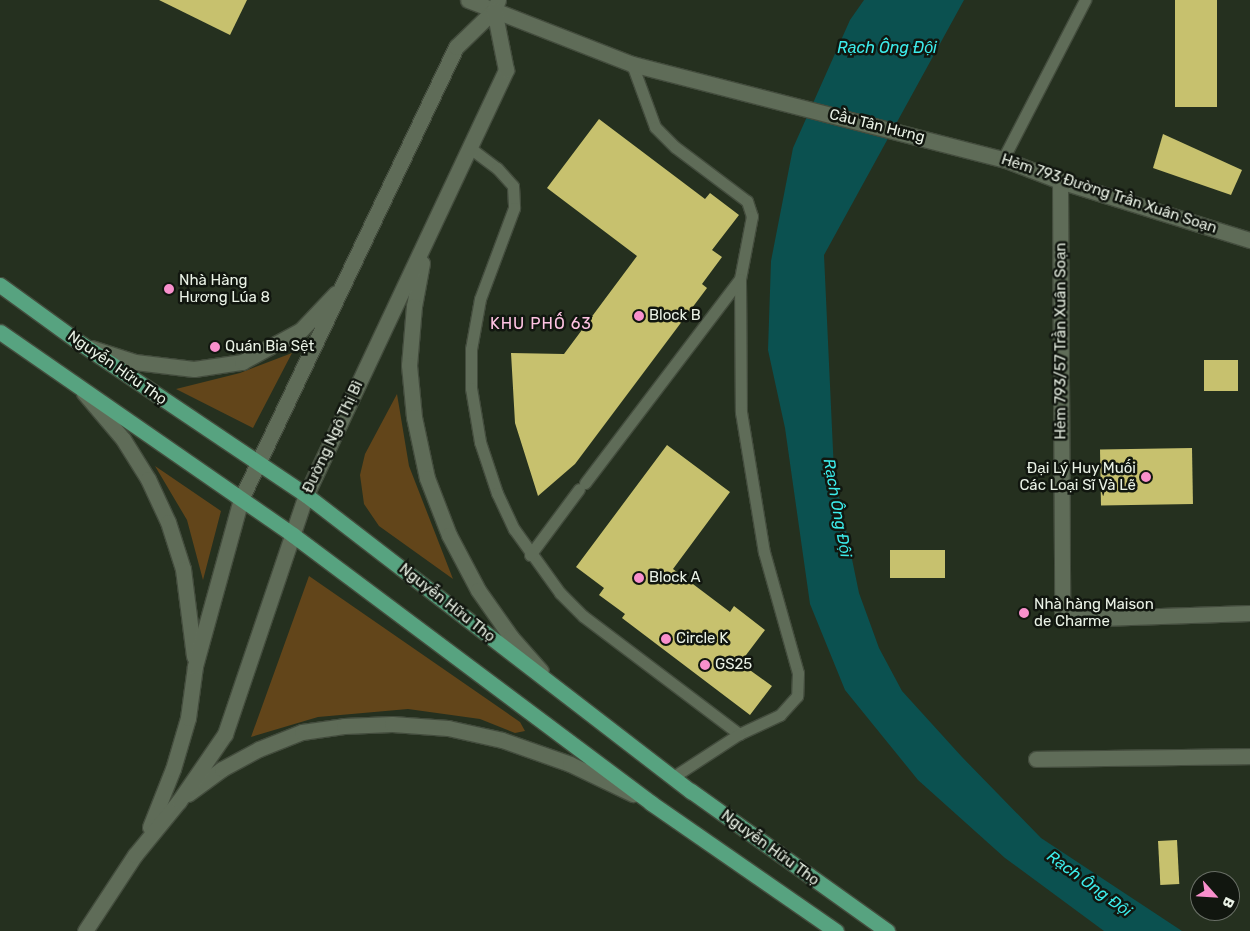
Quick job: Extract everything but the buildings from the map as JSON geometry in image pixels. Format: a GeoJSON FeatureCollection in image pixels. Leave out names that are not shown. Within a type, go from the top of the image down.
{"type":"FeatureCollection","features":[{"type":"Feature","properties":{"kind":"main road","name":"Nguyễn Hữu Thọ"},"geometry":{"type":"LineString","coordinates":[[0,285],[83,345],[306,495],[673,777],[887,931]]}},
{"type":"Feature","properties":{"kind":"main road","name":"Nguyễn Hữu Thọ"},"geometry":{"type":"LineString","coordinates":[[0,332],[83,392],[293,535],[651,803],[836,931]]}},
{"type":"Feature","properties":{"kind":"street"},"geometry":{"type":"LineString","coordinates":[[468,0],[496,5],[632,64]]}},
{"type":"Feature","properties":{"kind":"street","name":"Đường Ngô Thị Bì"},"geometry":{"type":"LineString","coordinates":[[135,855],[179,801],[225,734],[306,495],[506,70],[496,5]]}},
{"type":"Feature","properties":{"kind":"street","name":"Đường Ngô Thị Bì"},"geometry":{"type":"LineString","coordinates":[[85,931],[135,855],[157,813],[173,769],[188,718],[195,666],[241,499],[347,281],[456,47],[496,5]]}},
{"type":"Feature","properties":{"kind":"street","name":"Cầu Tân Hưng"},"geometry":{"type":"LineString","coordinates":[[632,64],[967,150]]}},
{"type":"Feature","properties":{"kind":"street","name":"Hẻm 793 Đường Trần Xuân Soạn"},"geometry":{"type":"LineString","coordinates":[[967,150],[1003,159],[1060,181],[1250,240]]}},
{"type":"Feature","properties":{"kind":"street","name":"Hẻm 793/57 Trần Xuân Soạn"},"geometry":{"type":"LineString","coordinates":[[1060,181],[1062,612],[1071,619],[1250,613]]}},
{"type":"Feature","properties":{"kind":"street"},"geometry":{"type":"LineString","coordinates":[[425,242],[414,306],[409,365],[414,417],[427,478],[448,535],[478,590],[511,637],[552,684]]}},
{"type":"Feature","properties":{"kind":"street"},"geometry":{"type":"LineString","coordinates":[[83,345],[135,362],[194,369],[242,362],[301,330],[347,281]]}},
{"type":"Feature","properties":{"kind":"street"},"geometry":{"type":"LineString","coordinates":[[83,392],[123,439],[148,479],[168,522],[183,569],[195,666]]}},
{"type":"Feature","properties":{"kind":"street"},"geometry":{"type":"LineString","coordinates":[[179,801],[222,769],[259,749],[302,732],[344,726],[392,724],[448,728],[502,740],[570,764],[651,803]]}},
{"type":"Feature","properties":{"kind":"street"},"geometry":{"type":"LineString","coordinates":[[1036,759],[1250,756]]}},
{"type":"Feature","properties":{"kind":"lane"},"geometry":{"type":"LineString","coordinates":[[1003,159],[1085,0]]}},
{"type":"Feature","properties":{"kind":"lane"},"geometry":{"type":"LineString","coordinates":[[632,64],[655,127],[675,147],[747,201],[752,216],[740,279],[741,412],[764,552],[798,673],[797,696],[780,715],[739,734],[673,777]]}},
{"type":"Feature","properties":{"kind":"lane"},"geometry":{"type":"LineString","coordinates":[[470,148],[497,168],[513,186],[514,208],[475,320],[471,388],[480,442],[497,493],[530,555],[560,594],[583,616],[739,734]]}},
{"type":"Feature","properties":{"kind":"lane"},"geometry":{"type":"LineString","coordinates":[[530,555],[740,279]]}},
{"type":"Feature","properties":{"kind":"shaded area"},"geometry":{"type":"Polygon","coordinates":[[[292,353],[253,428],[176,389],[240,373],[292,353]]]}},
{"type":"Feature","properties":{"kind":"shaded area"},"geometry":{"type":"Polygon","coordinates":[[[397,394],[409,466],[453,579],[379,526],[364,504],[360,475],[365,454],[397,394]]]}},
{"type":"Feature","properties":{"kind":"shaded area"},"geometry":{"type":"Polygon","coordinates":[[[155,466],[221,511],[203,580],[187,520],[155,466]]]}},
{"type":"Feature","properties":{"kind":"shaded area"},"geometry":{"type":"Polygon","coordinates":[[[309,576],[520,722],[525,731],[515,733],[480,719],[408,709],[318,717],[251,737],[309,576]]]}},
{"type":"Feature","properties":{"kind":"water","name":"Rạch Ông Đội"},"geometry":{"type":"Polygon","coordinates":[[[864,0],[964,0],[824,255],[834,472],[859,593],[879,648],[902,691],[962,757],[1041,838],[1182,931],[1104,931],[1005,858],[918,780],[845,690],[810,604],[785,428],[768,350],[771,261],[793,148],[850,20],[864,0]]]}},
{"type":"Feature","properties":{"kind":"place","name":"Nhà Hàng Hương Lúa 8"},"geometry":{"type":"Point","coordinates":[169,289]}},
{"type":"Feature","properties":{"kind":"place","name":"Block B"},"geometry":{"type":"Point","coordinates":[639,316]}},
{"type":"Feature","properties":{"kind":"place","name":"Quán Bia Sệt"},"geometry":{"type":"Point","coordinates":[215,347]}},
{"type":"Feature","properties":{"kind":"place","name":"Đại Lý Huy Muối Các Loại Sĩ Và Lẽ"},"geometry":{"type":"Point","coordinates":[1146,477]}},
{"type":"Feature","properties":{"kind":"place","name":"Block A"},"geometry":{"type":"Point","coordinates":[639,578]}},
{"type":"Feature","properties":{"kind":"place","name":"Nhà hàng Maison de Charme"},"geometry":{"type":"Point","coordinates":[1024,613]}},
{"type":"Feature","properties":{"kind":"place","name":"Circle K"},"geometry":{"type":"Point","coordinates":[666,639]}},
{"type":"Feature","properties":{"kind":"place","name":"GS25"},"geometry":{"type":"Point","coordinates":[705,665]}},
{"type":"Feature","properties":{"kind":"district","name":"KHU PHỐ 63"},"geometry":{"type":"Point","coordinates":[541,324]}}]}
